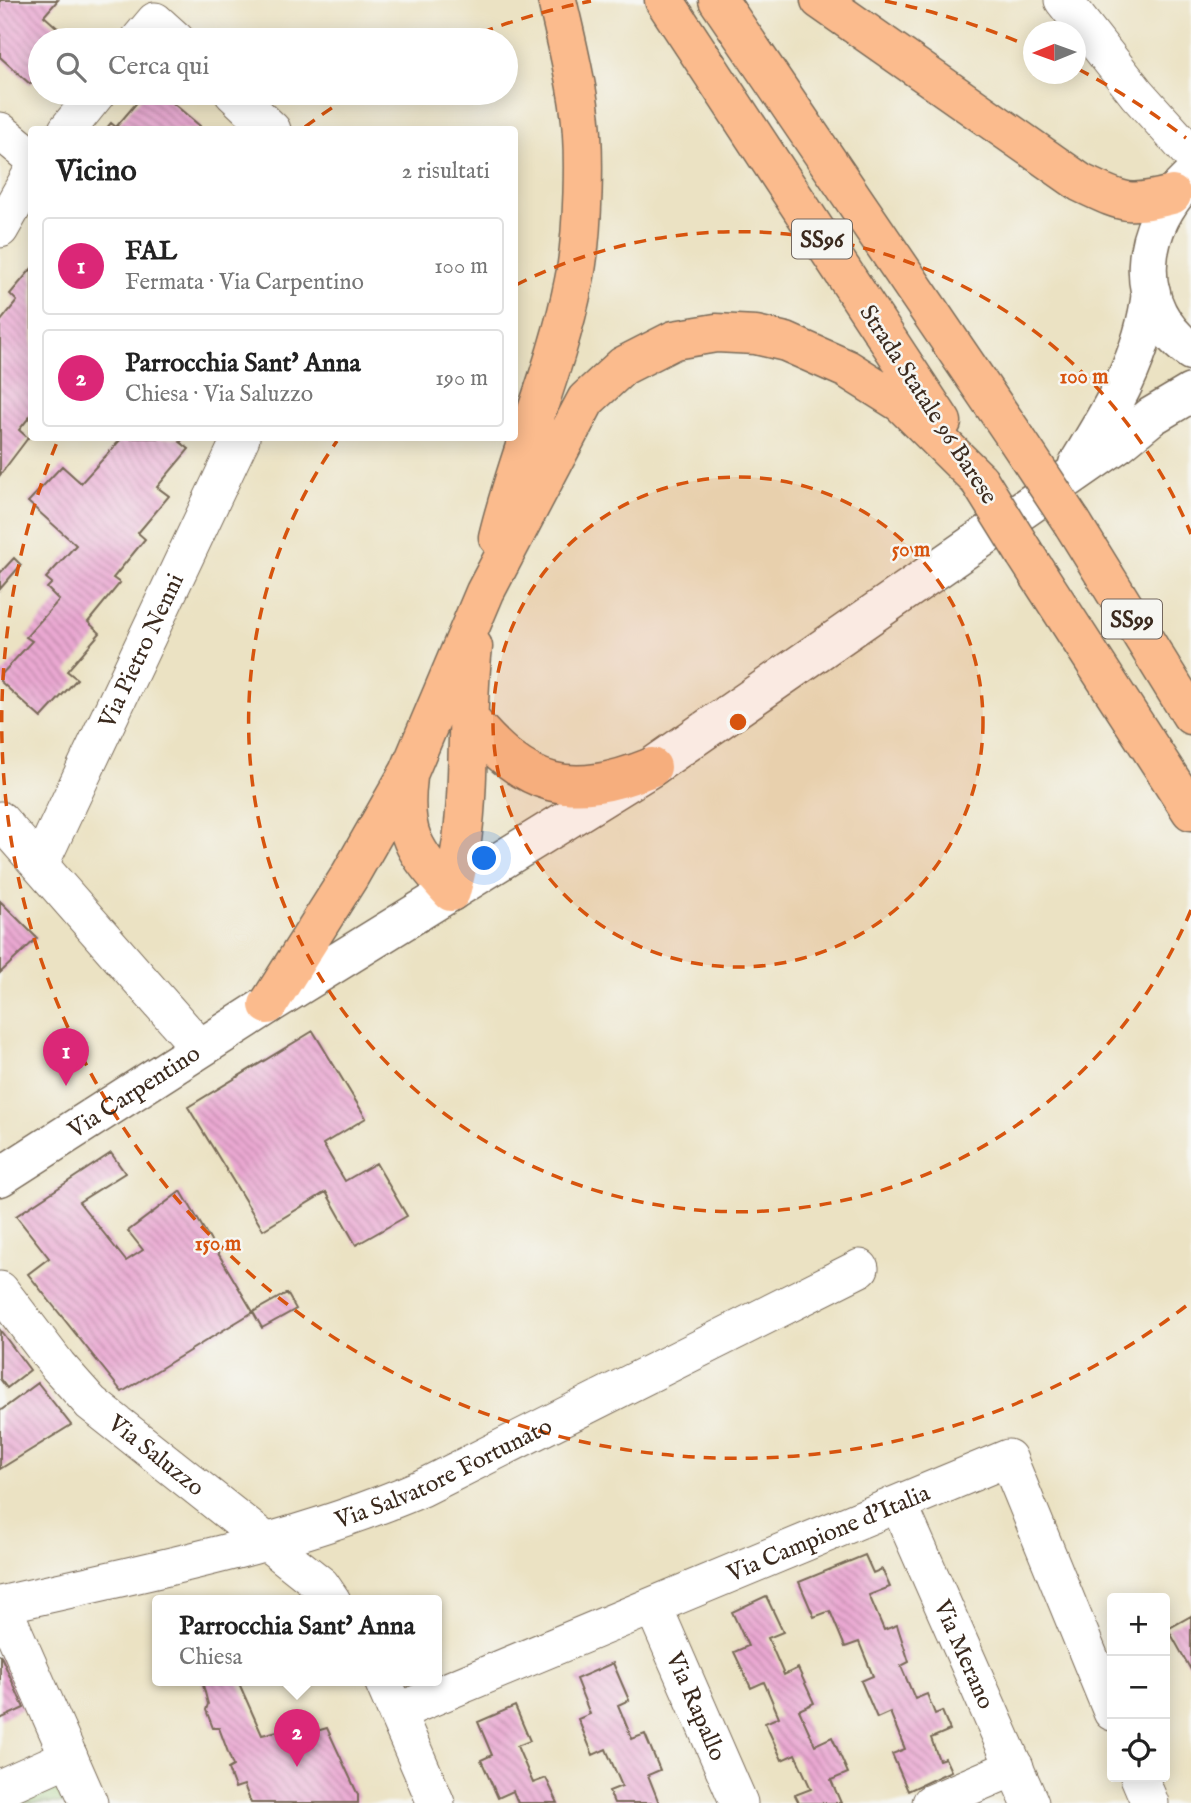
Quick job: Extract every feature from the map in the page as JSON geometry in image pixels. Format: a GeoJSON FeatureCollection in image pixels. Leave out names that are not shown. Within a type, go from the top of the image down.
{"type":"FeatureCollection","features":[{"type":"Feature","properties":{"kind":"highway"},"geometry":{"type":"LineString","coordinates":[[451,892],[464,834],[470,720],[468,687],[481,600],[512,480],[559,342],[575,279],[581,202],[580,107],[558,0]]}},
{"type":"Feature","properties":{"kind":"highway","name":"Strada Statale 96 Barese"},"geometry":{"type":"LineString","coordinates":[[664,0],[979,480],[1191,811]]}},
{"type":"Feature","properties":{"kind":"highway","name":"Strada Statale 96 Barese"},"geometry":{"type":"LineString","coordinates":[[718,0],[1073,524]]}},
{"type":"Feature","properties":{"kind":"highway"},"geometry":{"type":"LineString","coordinates":[[820,0],[1080,183],[1114,198],[1138,204],[1181,186]]}},
{"type":"Feature","properties":{"kind":"highway"},"geometry":{"type":"LineString","coordinates":[[268,1005],[349,877],[409,772],[481,600],[586,400],[623,366],[674,340],[716,332],[756,335],[786,342],[847,369],[901,403],[979,480]]}},
{"type":"Feature","properties":{"kind":"highway","name":"SS99"},"geometry":{"type":"LineString","coordinates":[[1073,524],[1191,715]]}},
{"type":"Feature","properties":{"kind":"highway"},"geometry":{"type":"LineString","coordinates":[[470,720],[495,750],[537,779],[581,786],[617,780],[652,766]]}},
{"type":"Feature","properties":{"kind":"highway"},"geometry":{"type":"LineString","coordinates":[[409,772],[404,810],[411,841],[427,866],[451,892]]}},
{"type":"Feature","properties":{"kind":"street"},"geometry":{"type":"LineString","coordinates":[[1063,0],[1137,93],[1191,155]]}},
{"type":"Feature","properties":{"kind":"street"},"geometry":{"type":"LineString","coordinates":[[70,126],[87,105]]}},
{"type":"Feature","properties":{"kind":"street"},"geometry":{"type":"LineString","coordinates":[[246,105],[268,126]]}},
{"type":"Feature","properties":{"kind":"street"},"geometry":{"type":"LineString","coordinates":[[0,131],[28,154]]}},
{"type":"Feature","properties":{"kind":"street"},"geometry":{"type":"LineString","coordinates":[[0,229],[28,180]]}},
{"type":"Feature","properties":{"kind":"street"},"geometry":{"type":"LineString","coordinates":[[1181,186],[1158,216],[1150,241],[1147,267],[1151,292],[1165,324],[1191,351]]}},
{"type":"Feature","properties":{"kind":"street"},"geometry":{"type":"LineString","coordinates":[[1069,477],[1135,363],[1147,326],[1151,292]]}},
{"type":"Feature","properties":{"kind":"street","name":"Via Carpentino"},"geometry":{"type":"LineString","coordinates":[[0,1177],[268,1005],[652,766],[1069,477],[1152,416],[1191,393]]}},
{"type":"Feature","properties":{"kind":"street","name":"Via Pietro Nenni"},"geometry":{"type":"LineString","coordinates":[[40,864],[240,441]]}},
{"type":"Feature","properties":{"kind":"street"},"geometry":{"type":"LineString","coordinates":[[0,820],[200,1048]]}},
{"type":"Feature","properties":{"kind":"street","name":"Via Salvatore Fortunato"},"geometry":{"type":"LineString","coordinates":[[1,1605],[269,1544],[368,1511],[422,1488],[860,1268]]}},
{"type":"Feature","properties":{"kind":"street","name":"Via Saluzzo"},"geometry":{"type":"LineString","coordinates":[[0,1290],[58,1366],[91,1403],[321,1585],[328,1595]]}},
{"type":"Feature","properties":{"kind":"street","name":"Via Campione d'Italia"},"geometry":{"type":"LineString","coordinates":[[442,1679],[654,1608],[1008,1458],[1107,1700]]}},
{"type":"Feature","properties":{"kind":"street","name":"Via Merano"},"geometry":{"type":"LineString","coordinates":[[899,1504],[1030,1803]]}},
{"type":"Feature","properties":{"kind":"street"},"geometry":{"type":"LineString","coordinates":[[1,1605],[89,1803]]}},
{"type":"Feature","properties":{"kind":"street","name":"Via Rapallo"},"geometry":{"type":"LineString","coordinates":[[654,1608],[739,1803]]}},
{"type":"Feature","properties":{"kind":"street","name":"Via Campione d'Italia"},"geometry":{"type":"LineString","coordinates":[[390,1697],[423,1686]]}},
{"type":"Feature","properties":{"kind":"street"},"geometry":{"type":"LineString","coordinates":[[390,1697],[436,1803]]}},
{"type":"Feature","properties":{"kind":"street"},"geometry":{"type":"LineString","coordinates":[[0,1787],[69,1757]]}},
{"type":"Feature","properties":{"kind":"street"},"geometry":{"type":"LineString","coordinates":[[931,1803],[1015,1767]]}},
{"type":"Feature","properties":{"kind":"street"},"geometry":{"type":"LineString","coordinates":[[1141,1782],[1150,1803]]}},
{"type":"Feature","properties":{"kind":"green space"},"geometry":{"type":"Polygon","coordinates":[[[56,1781],[66,1803],[5,1803],[56,1781]]]}},
{"type":"Feature","properties":{"kind":"building"},"geometry":{"type":"Polygon","coordinates":[[[0,0],[58,0],[44,16],[58,28],[28,28],[28,82],[0,57],[0,0]]]}},
{"type":"Feature","properties":{"kind":"building"},"geometry":{"type":"Polygon","coordinates":[[[135,105],[175,105],[200,126],[117,126],[135,105]]]}},
{"type":"Feature","properties":{"kind":"building"},"geometry":{"type":"Polygon","coordinates":[[[28,273],[28,419],[19,430],[28,438],[0,475],[0,322],[17,301],[10,294],[28,273]]]}},
{"type":"Feature","properties":{"kind":"building"},"geometry":{"type":"Polygon","coordinates":[[[119,441],[181,441],[189,449],[157,487],[169,496],[138,533],[145,539],[113,578],[120,583],[88,622],[100,633],[67,671],[77,679],[41,718],[0,681],[0,676],[32,641],[26,637],[59,600],[47,588],[52,583],[46,578],[76,545],[28,502],[62,466],[81,483],[119,441]]]}},
{"type":"Feature","properties":{"kind":"building"},"geometry":{"type":"Polygon","coordinates":[[[14,558],[21,565],[0,589],[0,573],[14,558]]]}},
{"type":"Feature","properties":{"kind":"building"},"geometry":{"type":"Polygon","coordinates":[[[0,901],[37,938],[0,973],[0,901]]]}},
{"type":"Feature","properties":{"kind":"building"},"geometry":{"type":"Polygon","coordinates":[[[313,1031],[366,1118],[323,1144],[345,1181],[376,1163],[407,1216],[356,1245],[326,1192],[263,1230],[188,1107],[313,1031]]]}},
{"type":"Feature","properties":{"kind":"building"},"geometry":{"type":"Polygon","coordinates":[[[111,1153],[125,1173],[79,1202],[126,1261],[143,1250],[128,1231],[181,1191],[253,1312],[122,1392],[28,1274],[49,1258],[16,1216],[111,1153]]]}},
{"type":"Feature","properties":{"kind":"building"},"geometry":{"type":"Polygon","coordinates":[[[287,1293],[296,1309],[262,1328],[253,1312],[287,1293]]]}},
{"type":"Feature","properties":{"kind":"building"},"geometry":{"type":"Polygon","coordinates":[[[0,1330],[30,1370],[7,1388],[0,1379],[0,1330]]]}},
{"type":"Feature","properties":{"kind":"building"},"geometry":{"type":"Polygon","coordinates":[[[38,1383],[71,1425],[0,1469],[0,1411],[38,1383]]]}},
{"type":"Feature","properties":{"kind":"building"},"geometry":{"type":"Polygon","coordinates":[[[865,1555],[873,1573],[882,1569],[890,1587],[869,1595],[884,1630],[897,1625],[909,1662],[901,1666],[915,1699],[927,1694],[935,1714],[942,1711],[950,1730],[931,1738],[939,1760],[945,1758],[951,1771],[908,1791],[892,1754],[905,1749],[890,1712],[877,1718],[861,1681],[873,1676],[859,1642],[845,1647],[830,1611],[814,1617],[799,1582],[865,1555]]]}},
{"type":"Feature","properties":{"kind":"building"},"geometry":{"type":"Polygon","coordinates":[[[766,1596],[783,1632],[768,1638],[784,1675],[798,1668],[814,1703],[799,1710],[815,1745],[832,1737],[848,1773],[831,1780],[841,1803],[799,1803],[795,1795],[811,1789],[795,1754],[782,1760],[765,1723],[779,1717],[764,1682],[751,1688],[734,1652],[748,1646],[732,1612],[766,1596]]]}},
{"type":"Feature","properties":{"kind":"building"},"geometry":{"type":"Polygon","coordinates":[[[1191,1616],[1191,1670],[1170,1633],[1170,1628],[1191,1616]]]}},
{"type":"Feature","properties":{"kind":"building"},"geometry":{"type":"Polygon","coordinates":[[[0,1654],[24,1708],[0,1719],[0,1654]]]}},
{"type":"Feature","properties":{"kind":"building"},"geometry":{"type":"Polygon","coordinates":[[[613,1663],[629,1700],[618,1705],[632,1739],[645,1734],[660,1770],[648,1775],[659,1803],[614,1803],[609,1791],[622,1786],[606,1749],[593,1755],[578,1719],[590,1714],[576,1679],[613,1663]]]}},
{"type":"Feature","properties":{"kind":"building"},"geometry":{"type":"Polygon","coordinates":[[[203,1686],[240,1686],[262,1735],[309,1723],[310,1733],[327,1728],[358,1795],[358,1803],[251,1803],[244,1785],[235,1788],[228,1769],[233,1766],[219,1728],[213,1728],[206,1710],[208,1704],[203,1686]]]}},
{"type":"Feature","properties":{"kind":"building"},"geometry":{"type":"Polygon","coordinates":[[[515,1706],[530,1741],[517,1746],[533,1783],[546,1778],[558,1803],[518,1803],[513,1791],[498,1798],[481,1760],[492,1755],[478,1722],[515,1706]]]}},
{"type":"Feature","properties":{"kind":"place","name":"FAL"},"geometry":{"type":"Point","coordinates":[66,1086]}},
{"type":"Feature","properties":{"kind":"place","name":"Parrocchia Sant' Anna"},"geometry":{"type":"Point","coordinates":[297,1767]}}]}
